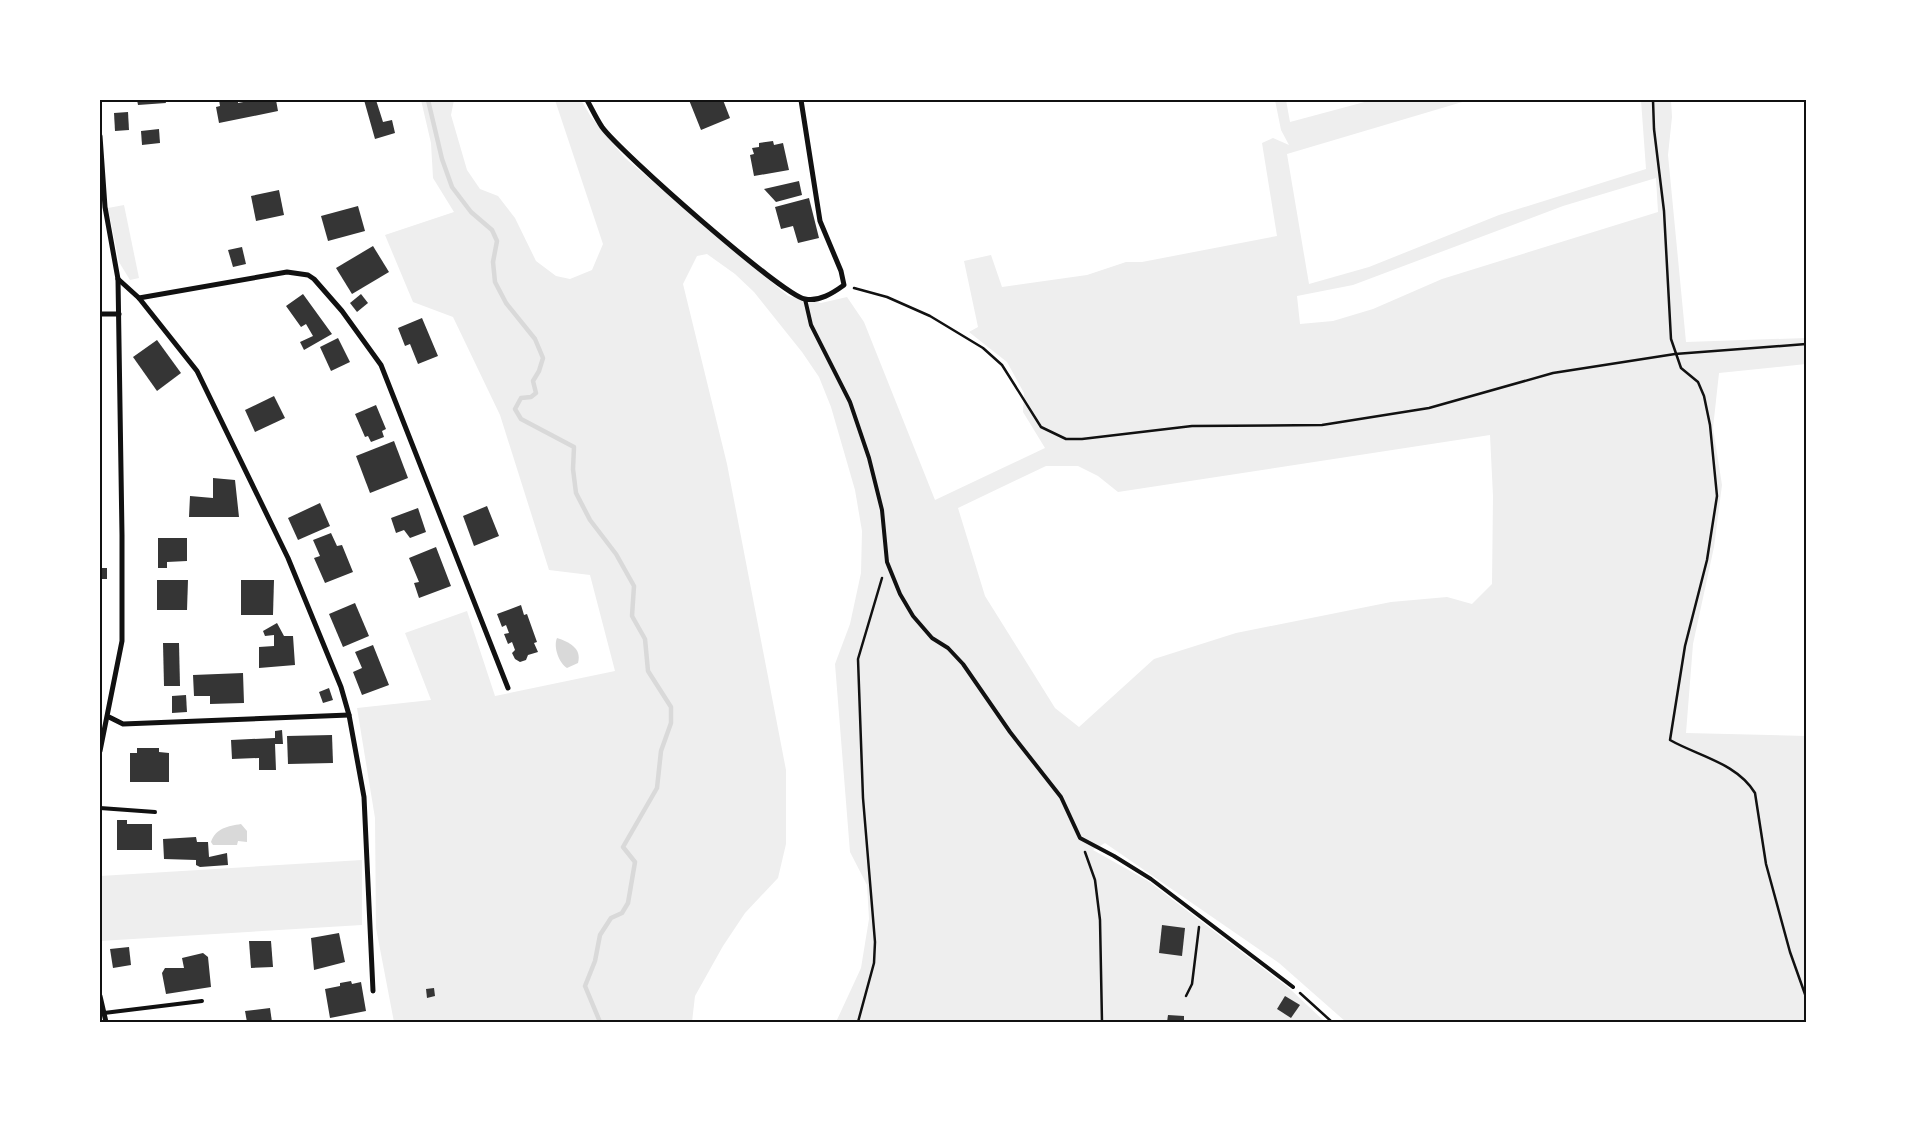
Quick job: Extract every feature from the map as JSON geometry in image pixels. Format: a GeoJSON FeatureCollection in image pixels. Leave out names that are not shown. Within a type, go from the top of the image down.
{"type":"FeatureCollection","features":[{"type":"Feature","properties":{"kind":"street"},"geometry":{"type":"LineString","coordinates":[[587,100],[602,127],[648,173],[778,283],[805,299],[824,296],[844,285],[841,271],[820,221],[801,100]]}},
{"type":"Feature","properties":{"kind":"street"},"geometry":{"type":"LineString","coordinates":[[100,136],[105,207],[118,279],[122,641],[109,717],[100,752]]}},
{"type":"Feature","properties":{"kind":"street"},"geometry":{"type":"LineString","coordinates":[[139,298],[287,272],[308,275],[318,283],[342,311],[381,365],[508,688]]}},
{"type":"Feature","properties":{"kind":"street"},"geometry":{"type":"LineString","coordinates":[[118,279],[139,298],[197,371],[288,558],[342,687],[364,798],[373,990]]}},
{"type":"Feature","properties":{"kind":"street"},"geometry":{"type":"LineString","coordinates":[[100,314],[119,314]]}},
{"type":"Feature","properties":{"kind":"street"},"geometry":{"type":"LineString","coordinates":[[109,717],[123,724],[349,715]]}},
{"type":"Feature","properties":{"kind":"street"},"geometry":{"type":"LineString","coordinates":[[100,996],[106,1022]]}},
{"type":"Feature","properties":{"kind":"lane"},"geometry":{"type":"LineString","coordinates":[[805,299],[812,325],[850,402],[869,458],[882,510],[887,562],[900,594],[913,616],[932,638],[948,648],[963,664],[1010,732],[1060,797],[1080,838],[1151,879],[1293,987]]}},
{"type":"Feature","properties":{"kind":"lane"},"geometry":{"type":"LineString","coordinates":[[100,808],[155,812]]}},
{"type":"Feature","properties":{"kind":"lane"},"geometry":{"type":"LineString","coordinates":[[104,1013],[202,1001]]}},
{"type":"Feature","properties":{"kind":"path"},"geometry":{"type":"LineString","coordinates":[[1653,100],[1654,129],[1664,211],[1668,307],[1675,354],[1681,368],[1698,382],[1704,396],[1710,425],[1718,496],[1708,560],[1685,646],[1670,740],[1727,767],[1750,784],[1755,792],[1766,864],[1790,952],[1806,997]]}},
{"type":"Feature","properties":{"kind":"path"},"geometry":{"type":"LineString","coordinates":[[844,285],[887,297],[983,348],[1002,365],[1041,427],[1066,438],[1082,440],[1192,426],[1322,425],[1429,408],[1553,373],[1675,354],[1806,344]]}},
{"type":"Feature","properties":{"kind":"path"},"geometry":{"type":"LineString","coordinates":[[858,1022],[874,963],[875,942],[863,798],[858,659],[887,562]]}},
{"type":"Feature","properties":{"kind":"path"},"geometry":{"type":"LineString","coordinates":[[1080,838],[1095,880],[1100,920],[1102,1022]]}},
{"type":"Feature","properties":{"kind":"path"},"geometry":{"type":"LineString","coordinates":[[1186,996],[1192,984],[1200,918]]}},
{"type":"Feature","properties":{"kind":"path"},"geometry":{"type":"LineString","coordinates":[[1293,987],[1332,1022]]}},
{"type":"Feature","properties":{"kind":"shaded area"},"geometry":{"type":"Polygon","coordinates":[[[421,100],[454,100],[451,115],[467,170],[480,189],[498,196],[515,218],[536,261],[556,276],[570,279],[592,270],[603,244],[555,100],[581,100],[591,117],[625,158],[788,296],[821,303],[847,297],[864,322],[935,500],[1045,448],[1023,412],[1024,393],[1007,362],[969,332],[978,327],[964,261],[991,255],[1002,287],[1087,275],[1126,262],[1142,262],[1277,236],[1262,143],[1273,138],[1289,145],[1281,130],[1275,100],[1286,100],[1290,122],[1372,100],[1469,100],[1287,154],[1309,284],[1369,267],[1499,215],[1646,169],[1641,100],[1671,100],[1672,117],[1668,155],[1686,342],[1806,338],[1806,364],[1719,373],[1713,428],[1722,485],[1714,547],[1693,644],[1686,733],[1806,736],[1806,1022],[1346,1022],[1279,963],[1105,843],[1093,850],[1148,881],[1290,989],[1325,1022],[836,1022],[861,968],[869,919],[867,885],[850,852],[835,664],[850,624],[861,573],[862,531],[855,490],[831,407],[819,377],[802,352],[754,292],[735,274],[707,254],[697,256],[683,284],[727,464],[786,770],[786,844],[778,878],[745,913],[723,946],[695,996],[692,1022],[394,1022],[376,928],[375,818],[357,708],[431,700],[405,633],[467,611],[495,696],[615,671],[590,575],[549,570],[500,415],[453,317],[413,302],[385,235],[454,212],[433,178],[431,143],[421,100]],[[1656,178],[1563,206],[1353,285],[1297,296],[1300,324],[1333,321],[1373,309],[1442,279],[1658,212],[1656,178]],[[1490,435],[1118,492],[1098,476],[1078,466],[1046,466],[958,508],[985,596],[1055,708],[1079,727],[1154,659],[1236,633],[1391,602],[1447,597],[1472,604],[1492,584],[1493,496],[1490,435]]]}},
{"type":"Feature","properties":{"kind":"shaded area"},"geometry":{"type":"Polygon","coordinates":[[[124,205],[139,278],[130,280],[119,262],[108,208],[124,205]]]}},
{"type":"Feature","properties":{"kind":"shaded area"},"geometry":{"type":"Polygon","coordinates":[[[557,638],[574,646],[578,653],[578,663],[567,668],[564,666],[556,650],[557,638]]]}},
{"type":"Feature","properties":{"kind":"shaded area"},"geometry":{"type":"Polygon","coordinates":[[[241,824],[247,831],[247,842],[238,841],[237,845],[213,845],[211,842],[213,837],[219,831],[241,824]]]}},
{"type":"Feature","properties":{"kind":"shaded area"},"geometry":{"type":"Polygon","coordinates":[[[362,860],[362,925],[100,941],[100,876],[362,860]]]}},
{"type":"Feature","properties":{"kind":"building"},"geometry":{"type":"Polygon","coordinates":[[[137,100],[165,100],[166,103],[138,105],[137,100]]]}},
{"type":"Feature","properties":{"kind":"building"},"geometry":{"type":"Polygon","coordinates":[[[219,100],[238,100],[238,103],[254,100],[276,100],[278,111],[219,123],[216,107],[220,106],[219,100]]]}},
{"type":"Feature","properties":{"kind":"building"},"geometry":{"type":"Polygon","coordinates":[[[364,100],[376,100],[383,122],[392,120],[395,133],[375,139],[364,100]]]}},
{"type":"Feature","properties":{"kind":"building"},"geometry":{"type":"Polygon","coordinates":[[[689,100],[723,100],[730,118],[701,130],[689,100]]]}},
{"type":"Feature","properties":{"kind":"building"},"geometry":{"type":"Polygon","coordinates":[[[128,112],[129,130],[115,131],[114,113],[128,112]]]}},
{"type":"Feature","properties":{"kind":"building"},"geometry":{"type":"Polygon","coordinates":[[[159,129],[160,143],[142,145],[141,131],[159,129]]]}},
{"type":"Feature","properties":{"kind":"building"},"geometry":{"type":"Polygon","coordinates":[[[773,141],[774,145],[783,143],[789,170],[754,176],[750,155],[754,154],[752,148],[759,147],[759,143],[773,141]]]}},
{"type":"Feature","properties":{"kind":"building"},"geometry":{"type":"Polygon","coordinates":[[[799,181],[802,195],[776,202],[764,189],[799,181]]]}},
{"type":"Feature","properties":{"kind":"building"},"geometry":{"type":"Polygon","coordinates":[[[279,190],[284,215],[256,221],[251,196],[279,190]]]}},
{"type":"Feature","properties":{"kind":"building"},"geometry":{"type":"Polygon","coordinates":[[[809,198],[819,238],[798,243],[793,226],[781,229],[775,207],[809,198]]]}},
{"type":"Feature","properties":{"kind":"building"},"geometry":{"type":"Polygon","coordinates":[[[358,206],[365,231],[328,241],[321,216],[358,206]]]}},
{"type":"Feature","properties":{"kind":"building"},"geometry":{"type":"Polygon","coordinates":[[[373,246],[389,272],[352,294],[336,268],[373,246]]]}},
{"type":"Feature","properties":{"kind":"building"},"geometry":{"type":"Polygon","coordinates":[[[242,247],[246,264],[233,267],[228,250],[242,247]]]}},
{"type":"Feature","properties":{"kind":"building"},"geometry":{"type":"Polygon","coordinates":[[[303,294],[332,334],[304,350],[300,342],[313,336],[306,324],[301,327],[286,306],[303,294]]]}},
{"type":"Feature","properties":{"kind":"building"},"geometry":{"type":"Polygon","coordinates":[[[361,294],[368,303],[357,312],[350,303],[361,294]]]}},
{"type":"Feature","properties":{"kind":"building"},"geometry":{"type":"Polygon","coordinates":[[[422,318],[438,356],[418,364],[410,344],[405,346],[398,328],[422,318]]]}},
{"type":"Feature","properties":{"kind":"building"},"geometry":{"type":"Polygon","coordinates":[[[338,338],[350,362],[331,371],[320,347],[338,338]]]}},
{"type":"Feature","properties":{"kind":"building"},"geometry":{"type":"Polygon","coordinates":[[[157,340],[181,373],[157,391],[133,357],[157,340]]]}},
{"type":"Feature","properties":{"kind":"building"},"geometry":{"type":"Polygon","coordinates":[[[274,396],[285,418],[255,432],[245,410],[274,396]]]}},
{"type":"Feature","properties":{"kind":"building"},"geometry":{"type":"Polygon","coordinates":[[[376,405],[386,429],[382,431],[384,437],[371,442],[368,436],[365,437],[355,414],[376,405]]]}},
{"type":"Feature","properties":{"kind":"building"},"geometry":{"type":"Polygon","coordinates":[[[394,441],[408,478],[370,493],[356,456],[394,441]]]}},
{"type":"Feature","properties":{"kind":"building"},"geometry":{"type":"Polygon","coordinates":[[[213,478],[235,480],[239,517],[189,517],[190,496],[213,498],[213,478]]]}},
{"type":"Feature","properties":{"kind":"building"},"geometry":{"type":"Polygon","coordinates":[[[320,503],[330,526],[298,540],[288,518],[320,503]]]}},
{"type":"Feature","properties":{"kind":"building"},"geometry":{"type":"Polygon","coordinates":[[[487,506],[499,536],[474,546],[463,516],[487,506]]]}},
{"type":"Feature","properties":{"kind":"building"},"geometry":{"type":"Polygon","coordinates":[[[418,508],[426,532],[410,538],[404,530],[396,533],[391,518],[418,508]]]}},
{"type":"Feature","properties":{"kind":"building"},"geometry":{"type":"Polygon","coordinates":[[[331,533],[337,546],[342,545],[353,572],[325,583],[314,558],[320,556],[313,540],[331,533]]]}},
{"type":"Feature","properties":{"kind":"building"},"geometry":{"type":"Polygon","coordinates":[[[158,538],[187,538],[187,561],[167,562],[167,568],[158,568],[158,538]]]}},
{"type":"Feature","properties":{"kind":"building"},"geometry":{"type":"Polygon","coordinates":[[[436,547],[451,586],[419,598],[414,583],[419,582],[409,558],[436,547]]]}},
{"type":"Feature","properties":{"kind":"building"},"geometry":{"type":"Polygon","coordinates":[[[100,568],[107,568],[107,579],[100,579],[100,568]]]}},
{"type":"Feature","properties":{"kind":"building"},"geometry":{"type":"Polygon","coordinates":[[[157,580],[188,580],[187,610],[157,610],[157,580]]]}},
{"type":"Feature","properties":{"kind":"building"},"geometry":{"type":"Polygon","coordinates":[[[241,580],[274,580],[273,615],[241,615],[241,580]]]}},
{"type":"Feature","properties":{"kind":"building"},"geometry":{"type":"Polygon","coordinates":[[[355,603],[369,636],[343,647],[329,614],[355,603]]]}},
{"type":"Feature","properties":{"kind":"building"},"geometry":{"type":"Polygon","coordinates":[[[521,605],[524,615],[527,614],[537,642],[534,643],[538,652],[528,655],[526,660],[520,662],[515,659],[512,653],[515,650],[512,642],[508,644],[504,634],[509,633],[506,625],[502,627],[497,614],[521,605]]]}},
{"type":"Feature","properties":{"kind":"building"},"geometry":{"type":"Polygon","coordinates":[[[277,623],[284,636],[293,636],[295,665],[259,668],[259,647],[274,646],[274,635],[265,636],[263,631],[277,623]]]}},
{"type":"Feature","properties":{"kind":"building"},"geometry":{"type":"Polygon","coordinates":[[[163,643],[179,643],[180,686],[164,686],[163,643]]]}},
{"type":"Feature","properties":{"kind":"building"},"geometry":{"type":"Polygon","coordinates":[[[373,645],[389,685],[362,695],[353,672],[362,668],[355,652],[373,645]]]}},
{"type":"Feature","properties":{"kind":"building"},"geometry":{"type":"Polygon","coordinates":[[[243,673],[244,703],[210,704],[210,696],[194,696],[193,675],[243,673]]]}},
{"type":"Feature","properties":{"kind":"building"},"geometry":{"type":"Polygon","coordinates":[[[329,688],[333,700],[323,703],[319,692],[329,688]]]}},
{"type":"Feature","properties":{"kind":"building"},"geometry":{"type":"Polygon","coordinates":[[[186,695],[187,712],[172,713],[172,696],[186,695]]]}},
{"type":"Feature","properties":{"kind":"building"},"geometry":{"type":"Polygon","coordinates":[[[282,730],[283,744],[275,744],[276,770],[259,770],[259,758],[232,759],[231,740],[275,738],[275,731],[282,730]]]}},
{"type":"Feature","properties":{"kind":"building"},"geometry":{"type":"Polygon","coordinates":[[[332,735],[333,763],[288,764],[287,736],[332,735]]]}},
{"type":"Feature","properties":{"kind":"building"},"geometry":{"type":"Polygon","coordinates":[[[137,748],[159,748],[159,752],[169,753],[169,782],[130,782],[130,753],[137,753],[137,748]]]}},
{"type":"Feature","properties":{"kind":"building"},"geometry":{"type":"Polygon","coordinates":[[[117,820],[127,820],[127,824],[152,824],[152,850],[117,850],[117,820]]]}},
{"type":"Feature","properties":{"kind":"building"},"geometry":{"type":"Polygon","coordinates":[[[196,837],[197,842],[208,842],[209,857],[227,853],[228,865],[200,867],[196,865],[196,860],[164,859],[163,839],[196,837]]]}},
{"type":"Feature","properties":{"kind":"building"},"geometry":{"type":"Polygon","coordinates":[[[1162,925],[1185,928],[1182,956],[1159,953],[1162,925]]]}},
{"type":"Feature","properties":{"kind":"building"},"geometry":{"type":"Polygon","coordinates":[[[339,933],[345,962],[314,970],[311,938],[339,933]]]}},
{"type":"Feature","properties":{"kind":"building"},"geometry":{"type":"Polygon","coordinates":[[[249,941],[271,941],[273,967],[251,968],[249,941]]]}},
{"type":"Feature","properties":{"kind":"building"},"geometry":{"type":"Polygon","coordinates":[[[129,947],[131,965],[113,968],[110,949],[129,947]]]}},
{"type":"Feature","properties":{"kind":"building"},"geometry":{"type":"Polygon","coordinates":[[[203,953],[208,957],[211,987],[166,994],[162,973],[165,968],[184,968],[182,958],[203,953]]]}},
{"type":"Feature","properties":{"kind":"building"},"geometry":{"type":"Polygon","coordinates":[[[351,981],[352,984],[361,982],[366,1011],[330,1018],[325,989],[340,986],[340,983],[351,981]]]}},
{"type":"Feature","properties":{"kind":"building"},"geometry":{"type":"Polygon","coordinates":[[[434,988],[435,996],[427,998],[426,989],[434,988]]]}},
{"type":"Feature","properties":{"kind":"building"},"geometry":{"type":"Polygon","coordinates":[[[1285,996],[1300,1005],[1291,1018],[1277,1009],[1285,996]]]}},
{"type":"Feature","properties":{"kind":"building"},"geometry":{"type":"Polygon","coordinates":[[[270,1008],[272,1022],[247,1022],[245,1011],[270,1008]]]}},
{"type":"Feature","properties":{"kind":"building"},"geometry":{"type":"Polygon","coordinates":[[[1168,1015],[1184,1016],[1184,1022],[1167,1022],[1168,1015]]]}},
{"type":"Feature","properties":{"kind":"waterway"},"geometry":{"type":"LineString","coordinates":[[428,100],[442,159],[452,187],[471,212],[492,230],[497,241],[493,262],[495,282],[506,303],[535,339],[543,358],[539,371],[533,381],[536,393],[531,397],[521,398],[515,409],[521,419],[574,447],[573,469],[576,493],[590,520],[616,554],[634,586],[632,616],[645,639],[648,671],[671,707],[671,723],[661,751],[657,788],[623,847],[635,862],[628,903],[622,913],[611,918],[600,935],[595,961],[585,986],[600,1022]]}}]}
